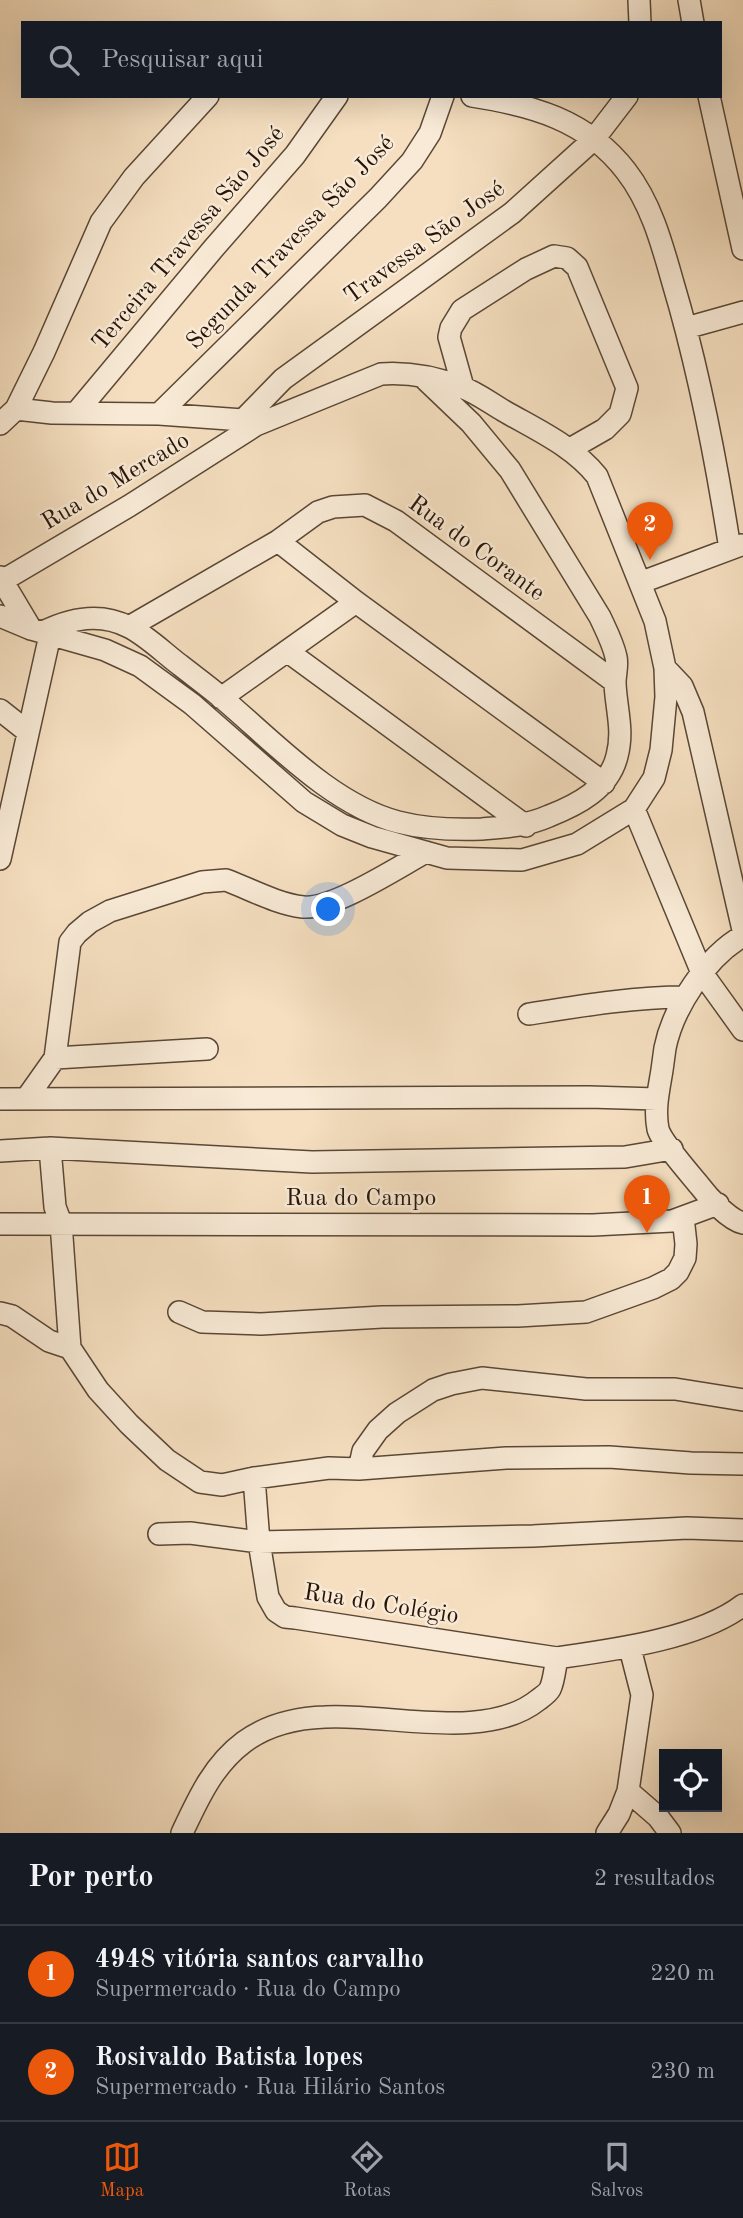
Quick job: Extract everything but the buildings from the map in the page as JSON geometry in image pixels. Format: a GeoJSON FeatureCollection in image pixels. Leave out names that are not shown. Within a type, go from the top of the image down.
{"type":"FeatureCollection","features":[{"type":"Feature","properties":{"kind":"street"},"geometry":{"type":"LineString","coordinates":[[639,0],[640,21]]}},
{"type":"Feature","properties":{"kind":"street"},"geometry":{"type":"LineString","coordinates":[[689,0],[693,21]]}},
{"type":"Feature","properties":{"kind":"street"},"geometry":{"type":"LineString","coordinates":[[0,424],[16,409],[101,222],[113,202],[206,98]]}},
{"type":"Feature","properties":{"kind":"street","name":"Terceira Travessa São José"},"geometry":{"type":"LineString","coordinates":[[75,413],[213,248],[296,155],[336,98]]}},
{"type":"Feature","properties":{"kind":"street","name":"Segunda Travessa São José"},"geometry":{"type":"LineString","coordinates":[[159,414],[378,198],[412,161],[430,133],[442,98]]}},
{"type":"Feature","properties":{"kind":"street"},"geometry":{"type":"LineString","coordinates":[[486,98],[514,102],[554,116],[594,139],[625,170],[646,203],[660,238],[686,328],[736,547],[642,582]]}},
{"type":"Feature","properties":{"kind":"street","name":"Travessa São José"},"geometry":{"type":"LineString","coordinates":[[250,423],[283,379],[512,213],[594,139],[625,98]]}},
{"type":"Feature","properties":{"kind":"street"},"geometry":{"type":"LineString","coordinates":[[709,98],[743,249]]}},
{"type":"Feature","properties":{"kind":"street"},"geometry":{"type":"LineString","coordinates":[[463,387],[449,337],[461,310],[526,269],[554,256],[568,258],[576,267],[627,388],[620,414],[594,437],[570,449]]}},
{"type":"Feature","properties":{"kind":"street"},"geometry":{"type":"LineString","coordinates":[[686,328],[743,312]]}},
{"type":"Feature","properties":{"kind":"street"},"geometry":{"type":"LineString","coordinates":[[0,615],[41,632],[105,650],[140,666],[192,704],[304,802],[342,825],[372,837],[447,858],[522,860],[577,844],[634,809],[654,778],[661,750],[666,668],[656,621],[597,477],[570,449],[463,387],[419,375],[381,374],[250,423],[159,414],[16,409]]}},
{"type":"Feature","properties":{"kind":"street"},"geometry":{"type":"LineString","coordinates":[[41,632],[63,622],[84,617],[129,627],[221,698],[287,756],[335,791],[362,807],[397,822],[455,830],[526,825],[588,796],[604,783],[616,761],[621,741],[615,682],[617,660],[600,617],[518,481],[471,423],[436,387],[419,375]]}},
{"type":"Feature","properties":{"kind":"street","name":"Rua do Mercado"},"geometry":{"type":"LineString","coordinates":[[1,579],[129,506],[250,423]]}},
{"type":"Feature","properties":{"kind":"street","name":"Rua do Corante"},"geometry":{"type":"LineString","coordinates":[[129,627],[278,541],[318,512],[333,507],[365,505],[396,521],[615,682]]}},
{"type":"Feature","properties":{"kind":"street"},"geometry":{"type":"LineString","coordinates":[[278,541],[356,602],[604,783]]}},
{"type":"Feature","properties":{"kind":"street"},"geometry":{"type":"LineString","coordinates":[[0,859],[28,732],[41,632],[1,579]]}},
{"type":"Feature","properties":{"kind":"street"},"geometry":{"type":"LineString","coordinates":[[221,698],[356,602]]}},
{"type":"Feature","properties":{"kind":"street"},"geometry":{"type":"LineString","coordinates":[[287,651],[526,825]]}},
{"type":"Feature","properties":{"kind":"street"},"geometry":{"type":"LineString","coordinates":[[666,668],[682,686],[693,712],[743,930]]}},
{"type":"Feature","properties":{"kind":"street"},"geometry":{"type":"LineString","coordinates":[[0,709],[28,732]]}},
{"type":"Feature","properties":{"kind":"street"},"geometry":{"type":"LineString","coordinates":[[634,809],[702,973],[743,1030]]}},
{"type":"Feature","properties":{"kind":"street"},"geometry":{"type":"LineString","coordinates":[[26,1099],[55,1058],[70,942],[90,922],[100,916],[194,884],[218,880],[226,880],[304,907],[327,904],[426,852]]}},
{"type":"Feature","properties":{"kind":"street"},"geometry":{"type":"LineString","coordinates":[[743,936],[727,947],[702,973],[685,997],[665,1046],[657,1099],[658,1131],[705,1193],[732,1220],[743,1223]]}},
{"type":"Feature","properties":{"kind":"street"},"geometry":{"type":"LineString","coordinates":[[529,1014],[607,1002],[685,997]]}},
{"type":"Feature","properties":{"kind":"street"},"geometry":{"type":"LineString","coordinates":[[55,1058],[206,1049]]}},
{"type":"Feature","properties":{"kind":"street"},"geometry":{"type":"LineString","coordinates":[[0,1099],[657,1099]]}},
{"type":"Feature","properties":{"kind":"street"},"geometry":{"type":"LineString","coordinates":[[0,1152],[51,1148],[312,1162],[625,1157],[671,1149]]}},
{"type":"Feature","properties":{"kind":"street"},"geometry":{"type":"LineString","coordinates":[[51,1148],[55,1207],[61,1223],[69,1348],[98,1390],[129,1424],[167,1460],[200,1482],[222,1485],[329,1468],[359,1469],[506,1458],[609,1457],[743,1464]]}},
{"type":"Feature","properties":{"kind":"street","name":"Rua do Campo"},"geometry":{"type":"LineString","coordinates":[[0,1224],[580,1225],[671,1221],[718,1204]]}},
{"type":"Feature","properties":{"kind":"street"},"geometry":{"type":"LineString","coordinates":[[179,1312],[202,1322],[261,1324],[382,1317],[518,1316],[586,1312],[671,1279],[685,1258],[683,1217]]}},
{"type":"Feature","properties":{"kind":"street"},"geometry":{"type":"LineString","coordinates":[[0,1313],[12,1317],[49,1341],[69,1348]]}},
{"type":"Feature","properties":{"kind":"street"},"geometry":{"type":"LineString","coordinates":[[359,1469],[363,1451],[378,1430],[397,1413],[433,1390],[482,1378],[586,1388],[674,1389],[743,1400]]}},
{"type":"Feature","properties":{"kind":"street","name":"Rua do Colégio"},"geometry":{"type":"LineString","coordinates":[[254,1478],[259,1542],[271,1605],[285,1617],[557,1658],[630,1648],[738,1615]]}},
{"type":"Feature","properties":{"kind":"street"},"geometry":{"type":"LineString","coordinates":[[159,1534],[190,1533],[259,1542],[533,1536],[687,1528],[743,1530]]}},
{"type":"Feature","properties":{"kind":"street"},"geometry":{"type":"LineString","coordinates":[[607,1833],[619,1814],[628,1791],[642,1695],[630,1648]]}},
{"type":"Feature","properties":{"kind":"street"},"geometry":{"type":"LineString","coordinates":[[182,1833],[219,1765],[244,1742],[261,1731],[298,1720],[328,1716],[463,1723],[499,1717],[526,1710],[550,1690],[557,1658]]}},
{"type":"Feature","properties":{"kind":"street"},"geometry":{"type":"LineString","coordinates":[[628,1791],[658,1817],[670,1833]]}},
{"type":"Feature","properties":{"kind":"place","name":"Rosivaldo Batista lopes"},"geometry":{"type":"Point","coordinates":[650,560]}},
{"type":"Feature","properties":{"kind":"place","name":"4948 vitória santos carvalho"},"geometry":{"type":"Point","coordinates":[647,1233]}}]}
